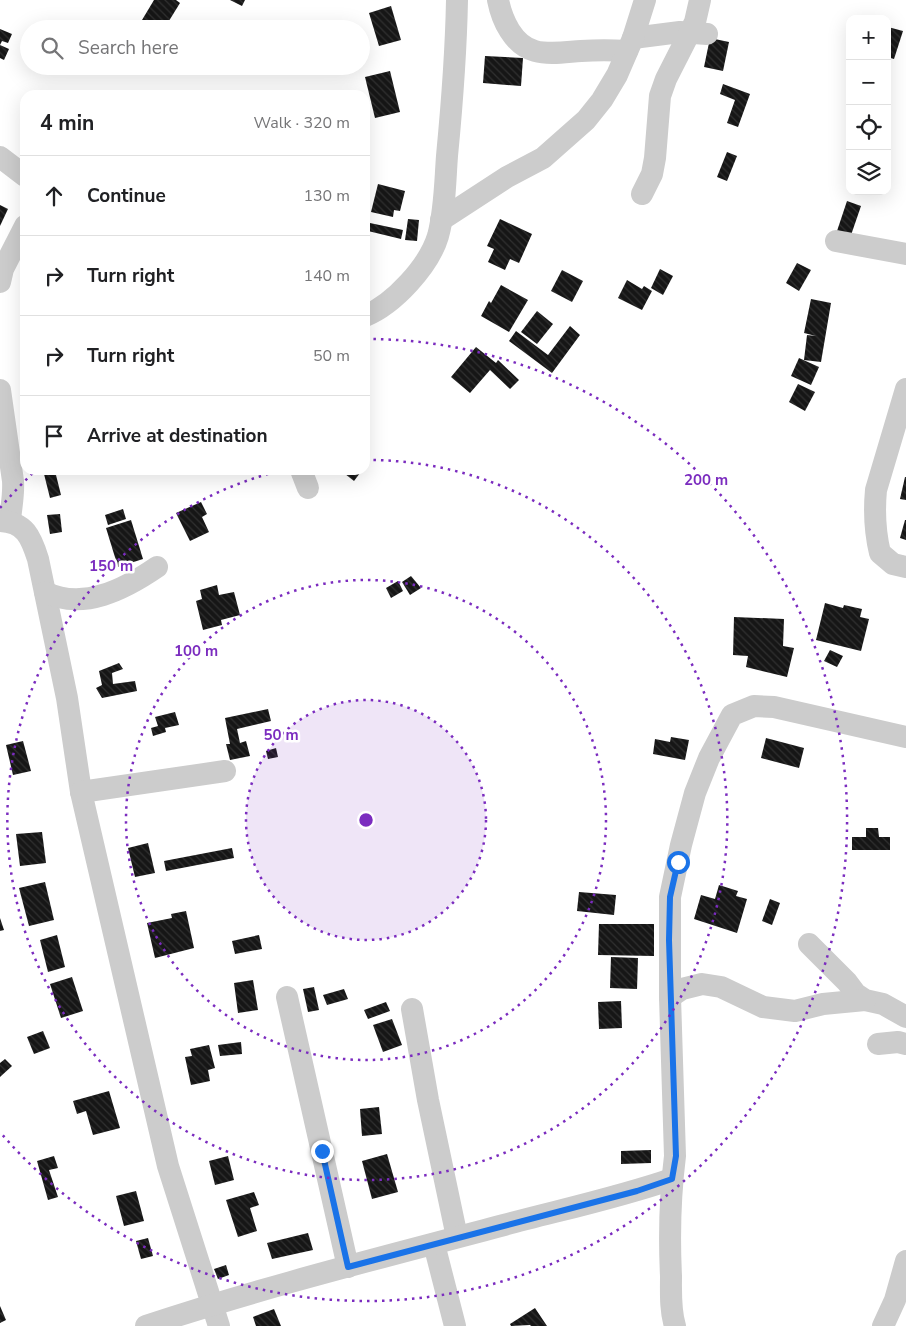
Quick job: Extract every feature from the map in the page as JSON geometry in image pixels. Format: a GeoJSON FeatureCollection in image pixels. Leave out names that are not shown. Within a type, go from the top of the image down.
{"type":"FeatureCollection","features":[{"type":"Feature","properties":{"kind":"street"},"geometry":{"type":"LineString","coordinates":[[370,313],[387,303],[405,287],[426,261],[438,238],[444,201],[454,80],[457,0]]}},
{"type":"Feature","properties":{"kind":"street"},"geometry":{"type":"LineString","coordinates":[[498,0],[501,15],[511,33],[524,46],[534,51],[553,53],[630,44],[680,32],[698,33]]}},
{"type":"Feature","properties":{"kind":"street"},"geometry":{"type":"LineString","coordinates":[[441,220],[507,177],[543,158],[586,120],[602,100],[617,75],[645,0]]}},
{"type":"Feature","properties":{"kind":"street"},"geometry":{"type":"LineString","coordinates":[[698,33],[695,22],[700,0]]}},
{"type":"Feature","properties":{"kind":"street"},"geometry":{"type":"LineString","coordinates":[[642,194],[652,174],[656,158],[660,96],[666,79],[698,33]]}},
{"type":"Feature","properties":{"kind":"street"},"geometry":{"type":"LineString","coordinates":[[0,157],[20,172]]}},
{"type":"Feature","properties":{"kind":"street"},"geometry":{"type":"LineString","coordinates":[[0,282],[3,269],[20,236]]}},
{"type":"Feature","properties":{"kind":"street"},"geometry":{"type":"LineString","coordinates":[[836,241],[906,254]]}},
{"type":"Feature","properties":{"kind":"street"},"geometry":{"type":"LineString","coordinates":[[906,389],[876,490],[874,507],[876,540],[880,553],[893,564],[906,567]]}},
{"type":"Feature","properties":{"kind":"street"},"geometry":{"type":"LineString","coordinates":[[0,390],[14,496],[5,521],[20,526],[32,541],[45,592],[66,698],[81,792],[168,1166],[219,1326]]}},
{"type":"Feature","properties":{"kind":"street"},"geometry":{"type":"LineString","coordinates":[[45,592],[62,599],[88,600],[139,580],[157,567]]}},
{"type":"Feature","properties":{"kind":"street"},"geometry":{"type":"LineString","coordinates":[[675,1326],[672,1306],[669,1236],[672,1179],[676,1156],[670,997],[670,897],[695,793],[709,758],[732,715],[754,706],[774,707],[906,737]]}},
{"type":"Feature","properties":{"kind":"street"},"geometry":{"type":"LineString","coordinates":[[81,792],[225,771]]}},
{"type":"Feature","properties":{"kind":"street"},"geometry":{"type":"LineString","coordinates":[[809,944],[847,982],[856,994],[865,1000]]}},
{"type":"Feature","properties":{"kind":"street"},"geometry":{"type":"LineString","coordinates":[[670,997],[682,989],[702,984],[721,987],[763,1006],[795,1011],[823,1004],[865,1000],[883,1004],[906,1016]]}},
{"type":"Feature","properties":{"kind":"street"},"geometry":{"type":"LineString","coordinates":[[287,997],[348,1267]]}},
{"type":"Feature","properties":{"kind":"street"},"geometry":{"type":"LineString","coordinates":[[412,1010],[428,1100],[457,1238]]}},
{"type":"Feature","properties":{"kind":"street"},"geometry":{"type":"LineString","coordinates":[[878,1044],[898,1042],[906,1044]]}},
{"type":"Feature","properties":{"kind":"street"},"geometry":{"type":"LineString","coordinates":[[146,1326],[212,1304],[637,1191],[672,1179]]}},
{"type":"Feature","properties":{"kind":"street"},"geometry":{"type":"LineString","coordinates":[[434,1244],[455,1326]]}},
{"type":"Feature","properties":{"kind":"street"},"geometry":{"type":"LineString","coordinates":[[883,1326],[895,1300],[906,1261]]}},
{"type":"Feature","properties":{"kind":"building"},"geometry":{"type":"Polygon","coordinates":[[[154,0],[176,0],[180,3],[170,20],[142,20],[154,0]]]}},
{"type":"Feature","properties":{"kind":"building"},"geometry":{"type":"Polygon","coordinates":[[[230,0],[245,0],[242,6],[230,0]]]}},
{"type":"Feature","properties":{"kind":"building"},"geometry":{"type":"Polygon","coordinates":[[[391,6],[401,40],[379,46],[369,13],[391,6]]]}},
{"type":"Feature","properties":{"kind":"building"},"geometry":{"type":"Polygon","coordinates":[[[891,28],[903,31],[894,59],[891,58],[891,28]]]}},
{"type":"Feature","properties":{"kind":"building"},"geometry":{"type":"Polygon","coordinates":[[[0,29],[12,34],[8,43],[2,41],[0,45],[0,29]]]}},
{"type":"Feature","properties":{"kind":"building"},"geometry":{"type":"Polygon","coordinates":[[[710,38],[729,42],[723,71],[704,67],[710,38]]]}},
{"type":"Feature","properties":{"kind":"building"},"geometry":{"type":"Polygon","coordinates":[[[0,45],[9,49],[4,60],[0,58],[0,45]]]}},
{"type":"Feature","properties":{"kind":"building"},"geometry":{"type":"Polygon","coordinates":[[[485,56],[523,58],[521,86],[483,83],[485,56]]]}},
{"type":"Feature","properties":{"kind":"building"},"geometry":{"type":"Polygon","coordinates":[[[390,71],[400,112],[375,118],[370,90],[368,90],[365,77],[390,71]]]}},
{"type":"Feature","properties":{"kind":"building"},"geometry":{"type":"Polygon","coordinates":[[[723,84],[750,94],[738,127],[727,123],[735,100],[720,94],[723,84]]]}},
{"type":"Feature","properties":{"kind":"building"},"geometry":{"type":"Polygon","coordinates":[[[727,152],[737,156],[727,181],[717,177],[727,152]]]}},
{"type":"Feature","properties":{"kind":"building"},"geometry":{"type":"Polygon","coordinates":[[[378,184],[405,191],[400,211],[394,210],[393,217],[371,212],[378,184]]]}},
{"type":"Feature","properties":{"kind":"building"},"geometry":{"type":"Polygon","coordinates":[[[847,201],[861,206],[849,241],[835,237],[847,201]]]}},
{"type":"Feature","properties":{"kind":"building"},"geometry":{"type":"Polygon","coordinates":[[[0,205],[8,209],[0,226],[0,205]]]}},
{"type":"Feature","properties":{"kind":"building"},"geometry":{"type":"Polygon","coordinates":[[[408,219],[419,220],[417,241],[405,240],[408,219]]]}},
{"type":"Feature","properties":{"kind":"building"},"geometry":{"type":"Polygon","coordinates":[[[500,219],[532,234],[519,263],[510,259],[505,270],[488,262],[494,249],[487,246],[500,219]]]}},
{"type":"Feature","properties":{"kind":"building"},"geometry":{"type":"Polygon","coordinates":[[[370,223],[403,230],[401,239],[370,231],[370,223]]]}},
{"type":"Feature","properties":{"kind":"building"},"geometry":{"type":"Polygon","coordinates":[[[797,263],[811,270],[799,291],[786,283],[797,263]]]}},
{"type":"Feature","properties":{"kind":"building"},"geometry":{"type":"Polygon","coordinates":[[[660,269],[673,276],[663,295],[651,288],[660,269]]]}},
{"type":"Feature","properties":{"kind":"building"},"geometry":{"type":"Polygon","coordinates":[[[562,270],[583,281],[572,302],[551,291],[562,270]]]}},
{"type":"Feature","properties":{"kind":"building"},"geometry":{"type":"Polygon","coordinates":[[[627,280],[642,289],[644,286],[652,291],[642,310],[618,298],[627,280]]]}},
{"type":"Feature","properties":{"kind":"building"},"geometry":{"type":"Polygon","coordinates":[[[501,285],[528,300],[509,332],[481,316],[501,285]]]}},
{"type":"Feature","properties":{"kind":"building"},"geometry":{"type":"Polygon","coordinates":[[[811,299],[831,303],[821,362],[804,360],[807,335],[816,336],[804,333],[811,299]]]}},
{"type":"Feature","properties":{"kind":"building"},"geometry":{"type":"Polygon","coordinates":[[[537,311],[553,324],[537,344],[521,332],[537,311]]]}},
{"type":"Feature","properties":{"kind":"building"},"geometry":{"type":"Polygon","coordinates":[[[570,326],[580,335],[552,373],[509,341],[516,331],[548,355],[570,326]]]}},
{"type":"Feature","properties":{"kind":"building"},"geometry":{"type":"Polygon","coordinates":[[[476,347],[496,363],[498,360],[519,380],[510,389],[490,370],[470,393],[451,377],[476,347]]]}},
{"type":"Feature","properties":{"kind":"building"},"geometry":{"type":"Polygon","coordinates":[[[799,358],[819,367],[811,385],[791,376],[799,358]]]}},
{"type":"Feature","properties":{"kind":"building"},"geometry":{"type":"Polygon","coordinates":[[[798,384],[815,392],[805,411],[789,402],[798,384]]]}},
{"type":"Feature","properties":{"kind":"building"},"geometry":{"type":"Polygon","coordinates":[[[44,475],[56,475],[61,495],[50,498],[44,475]]]}},
{"type":"Feature","properties":{"kind":"building"},"geometry":{"type":"Polygon","coordinates":[[[346,475],[358,475],[354,481],[346,475]]]}},
{"type":"Feature","properties":{"kind":"building"},"geometry":{"type":"Polygon","coordinates":[[[906,477],[906,500],[900,499],[906,477]]]}},
{"type":"Feature","properties":{"kind":"building"},"geometry":{"type":"Polygon","coordinates":[[[201,502],[207,514],[202,517],[209,532],[190,541],[176,513],[201,502]]]}},
{"type":"Feature","properties":{"kind":"building"},"geometry":{"type":"Polygon","coordinates":[[[123,509],[126,519],[108,525],[105,515],[123,509]]]}},
{"type":"Feature","properties":{"kind":"building"},"geometry":{"type":"Polygon","coordinates":[[[60,514],[62,532],[50,534],[47,515],[60,514]]]}},
{"type":"Feature","properties":{"kind":"building"},"geometry":{"type":"Polygon","coordinates":[[[131,520],[143,559],[118,567],[106,528],[131,520]]]}},
{"type":"Feature","properties":{"kind":"building"},"geometry":{"type":"Polygon","coordinates":[[[906,520],[906,540],[900,538],[906,520]]]}},
{"type":"Feature","properties":{"kind":"building"},"geometry":{"type":"Polygon","coordinates":[[[411,576],[421,588],[410,595],[402,582],[411,576]]]}},
{"type":"Feature","properties":{"kind":"building"},"geometry":{"type":"Polygon","coordinates":[[[398,581],[403,591],[391,598],[386,588],[398,581]]]}},
{"type":"Feature","properties":{"kind":"building"},"geometry":{"type":"Polygon","coordinates":[[[217,585],[219,595],[234,592],[240,615],[221,620],[222,625],[203,630],[196,601],[202,599],[200,590],[217,585]]]}},
{"type":"Feature","properties":{"kind":"building"},"geometry":{"type":"Polygon","coordinates":[[[825,603],[843,608],[844,605],[862,609],[860,617],[869,619],[861,651],[816,640],[825,603]]]}},
{"type":"Feature","properties":{"kind":"building"},"geometry":{"type":"Polygon","coordinates":[[[734,617],[784,619],[783,646],[794,648],[787,677],[746,667],[748,656],[733,655],[734,617]]]}},
{"type":"Feature","properties":{"kind":"building"},"geometry":{"type":"Polygon","coordinates":[[[830,650],[843,656],[837,667],[824,661],[830,650]]]}},
{"type":"Feature","properties":{"kind":"building"},"geometry":{"type":"Polygon","coordinates":[[[119,663],[123,669],[112,673],[113,684],[135,681],[137,691],[102,698],[96,688],[102,685],[99,671],[119,663]]]}},
{"type":"Feature","properties":{"kind":"building"},"geometry":{"type":"Polygon","coordinates":[[[268,709],[271,721],[237,729],[240,743],[246,741],[250,756],[230,760],[226,744],[230,744],[225,718],[268,709]]]}},
{"type":"Feature","properties":{"kind":"building"},"geometry":{"type":"Polygon","coordinates":[[[175,712],[179,725],[165,728],[166,732],[153,736],[151,728],[158,726],[155,717],[175,712]]]}},
{"type":"Feature","properties":{"kind":"building"},"geometry":{"type":"Polygon","coordinates":[[[671,737],[689,740],[685,760],[653,754],[655,739],[670,742],[671,737]]]}},
{"type":"Feature","properties":{"kind":"building"},"geometry":{"type":"Polygon","coordinates":[[[766,738],[804,748],[799,768],[761,758],[766,738]]]}},
{"type":"Feature","properties":{"kind":"building"},"geometry":{"type":"Polygon","coordinates":[[[23,741],[31,771],[13,775],[6,745],[23,741]]]}},
{"type":"Feature","properties":{"kind":"building"},"geometry":{"type":"Polygon","coordinates":[[[276,748],[278,757],[268,759],[266,751],[276,748]]]}},
{"type":"Feature","properties":{"kind":"building"},"geometry":{"type":"Polygon","coordinates":[[[866,828],[878,828],[879,837],[890,837],[890,850],[852,850],[852,837],[866,837],[866,828]]]}},
{"type":"Feature","properties":{"kind":"building"},"geometry":{"type":"Polygon","coordinates":[[[42,832],[46,863],[20,866],[16,834],[42,832]]]}},
{"type":"Feature","properties":{"kind":"building"},"geometry":{"type":"Polygon","coordinates":[[[148,843],[155,873],[135,877],[128,848],[148,843]]]}},
{"type":"Feature","properties":{"kind":"building"},"geometry":{"type":"Polygon","coordinates":[[[232,848],[234,858],[166,871],[164,861],[232,848]]]}},
{"type":"Feature","properties":{"kind":"building"},"geometry":{"type":"Polygon","coordinates":[[[45,882],[54,920],[29,926],[19,888],[45,882]]]}},
{"type":"Feature","properties":{"kind":"building"},"geometry":{"type":"Polygon","coordinates":[[[719,885],[738,891],[736,896],[747,899],[737,933],[694,919],[701,895],[715,899],[719,885]]]}},
{"type":"Feature","properties":{"kind":"building"},"geometry":{"type":"Polygon","coordinates":[[[579,892],[616,895],[614,915],[577,911],[579,892]]]}},
{"type":"Feature","properties":{"kind":"building"},"geometry":{"type":"Polygon","coordinates":[[[770,899],[780,903],[772,925],[762,921],[770,899]]]}},
{"type":"Feature","properties":{"kind":"building"},"geometry":{"type":"Polygon","coordinates":[[[186,911],[194,948],[155,958],[147,923],[172,918],[171,914],[186,911]]]}},
{"type":"Feature","properties":{"kind":"building"},"geometry":{"type":"Polygon","coordinates":[[[0,918],[4,930],[0,931],[0,918]]]}},
{"type":"Feature","properties":{"kind":"building"},"geometry":{"type":"Polygon","coordinates":[[[599,924],[654,924],[654,956],[598,955],[599,924]]]}},
{"type":"Feature","properties":{"kind":"building"},"geometry":{"type":"Polygon","coordinates":[[[57,935],[65,967],[48,972],[40,940],[57,935]]]}},
{"type":"Feature","properties":{"kind":"building"},"geometry":{"type":"Polygon","coordinates":[[[259,935],[262,949],[235,954],[232,941],[259,935]]]}},
{"type":"Feature","properties":{"kind":"building"},"geometry":{"type":"Polygon","coordinates":[[[611,957],[638,958],[637,989],[610,988],[611,957]]]}},
{"type":"Feature","properties":{"kind":"building"},"geometry":{"type":"Polygon","coordinates":[[[72,977],[83,1011],[61,1018],[50,984],[72,977]]]}},
{"type":"Feature","properties":{"kind":"building"},"geometry":{"type":"Polygon","coordinates":[[[253,980],[258,1010],[238,1013],[234,983],[253,980]]]}},
{"type":"Feature","properties":{"kind":"building"},"geometry":{"type":"Polygon","coordinates":[[[314,987],[319,1010],[308,1012],[303,989],[314,987]]]}},
{"type":"Feature","properties":{"kind":"building"},"geometry":{"type":"Polygon","coordinates":[[[344,989],[348,999],[327,1005],[323,995],[344,989]]]}},
{"type":"Feature","properties":{"kind":"building"},"geometry":{"type":"Polygon","coordinates":[[[621,1001],[622,1028],[599,1029],[598,1002],[621,1001]]]}},
{"type":"Feature","properties":{"kind":"building"},"geometry":{"type":"Polygon","coordinates":[[[386,1002],[390,1011],[368,1019],[364,1010],[386,1002]]]}},
{"type":"Feature","properties":{"kind":"building"},"geometry":{"type":"Polygon","coordinates":[[[392,1019],[402,1045],[383,1052],[373,1025],[392,1019]]]}},
{"type":"Feature","properties":{"kind":"building"},"geometry":{"type":"Polygon","coordinates":[[[43,1031],[50,1048],[34,1054],[27,1037],[43,1031]]]}},
{"type":"Feature","properties":{"kind":"building"},"geometry":{"type":"Polygon","coordinates":[[[241,1042],[242,1054],[220,1056],[218,1045],[241,1042]]]}},
{"type":"Feature","properties":{"kind":"building"},"geometry":{"type":"Polygon","coordinates":[[[209,1045],[215,1068],[208,1070],[210,1081],[191,1085],[185,1057],[192,1056],[190,1049],[209,1045]]]}},
{"type":"Feature","properties":{"kind":"building"},"geometry":{"type":"Polygon","coordinates":[[[5,1059],[12,1066],[0,1077],[0,1063],[5,1059]]]}},
{"type":"Feature","properties":{"kind":"building"},"geometry":{"type":"Polygon","coordinates":[[[109,1091],[120,1128],[93,1135],[86,1111],[77,1114],[73,1101],[109,1091]]]}},
{"type":"Feature","properties":{"kind":"building"},"geometry":{"type":"Polygon","coordinates":[[[379,1107],[382,1134],[362,1136],[360,1109],[379,1107]]]}},
{"type":"Feature","properties":{"kind":"building"},"geometry":{"type":"Polygon","coordinates":[[[651,1150],[651,1163],[621,1164],[621,1151],[651,1150]]]}},
{"type":"Feature","properties":{"kind":"building"},"geometry":{"type":"Polygon","coordinates":[[[387,1154],[398,1192],[372,1199],[362,1161],[387,1154]]]}},
{"type":"Feature","properties":{"kind":"building"},"geometry":{"type":"Polygon","coordinates":[[[54,1156],[58,1168],[49,1170],[58,1197],[48,1200],[37,1161],[54,1156]]]}},
{"type":"Feature","properties":{"kind":"building"},"geometry":{"type":"Polygon","coordinates":[[[228,1156],[234,1180],[215,1185],[209,1161],[228,1156]]]}},
{"type":"Feature","properties":{"kind":"building"},"geometry":{"type":"Polygon","coordinates":[[[136,1191],[144,1221],[124,1226],[116,1196],[136,1191]]]}},
{"type":"Feature","properties":{"kind":"building"},"geometry":{"type":"Polygon","coordinates":[[[254,1192],[259,1205],[250,1208],[257,1231],[238,1237],[226,1200],[254,1192]]]}},
{"type":"Feature","properties":{"kind":"building"},"geometry":{"type":"Polygon","coordinates":[[[308,1233],[313,1250],[272,1259],[267,1243],[308,1233]]]}},
{"type":"Feature","properties":{"kind":"building"},"geometry":{"type":"Polygon","coordinates":[[[148,1238],[153,1256],[141,1259],[136,1241],[148,1238]]]}},
{"type":"Feature","properties":{"kind":"building"},"geometry":{"type":"Polygon","coordinates":[[[226,1265],[229,1275],[218,1279],[214,1269],[226,1265]]]}},
{"type":"Feature","properties":{"kind":"building"},"geometry":{"type":"Polygon","coordinates":[[[0,1306],[6,1320],[0,1323],[0,1306]]]}},
{"type":"Feature","properties":{"kind":"building"},"geometry":{"type":"Polygon","coordinates":[[[535,1308],[547,1326],[511,1326],[510,1324],[535,1308]]]}},
{"type":"Feature","properties":{"kind":"building"},"geometry":{"type":"Polygon","coordinates":[[[274,1309],[281,1326],[256,1326],[253,1317],[274,1309]]]}},
{"type":"Feature","properties":{"kind":"route"},"geometry":{"type":"LineString","coordinates":[[322,1151],[348,1267],[637,1191],[672,1179],[676,1156],[669,940],[670,897],[678,862]]}}]}
